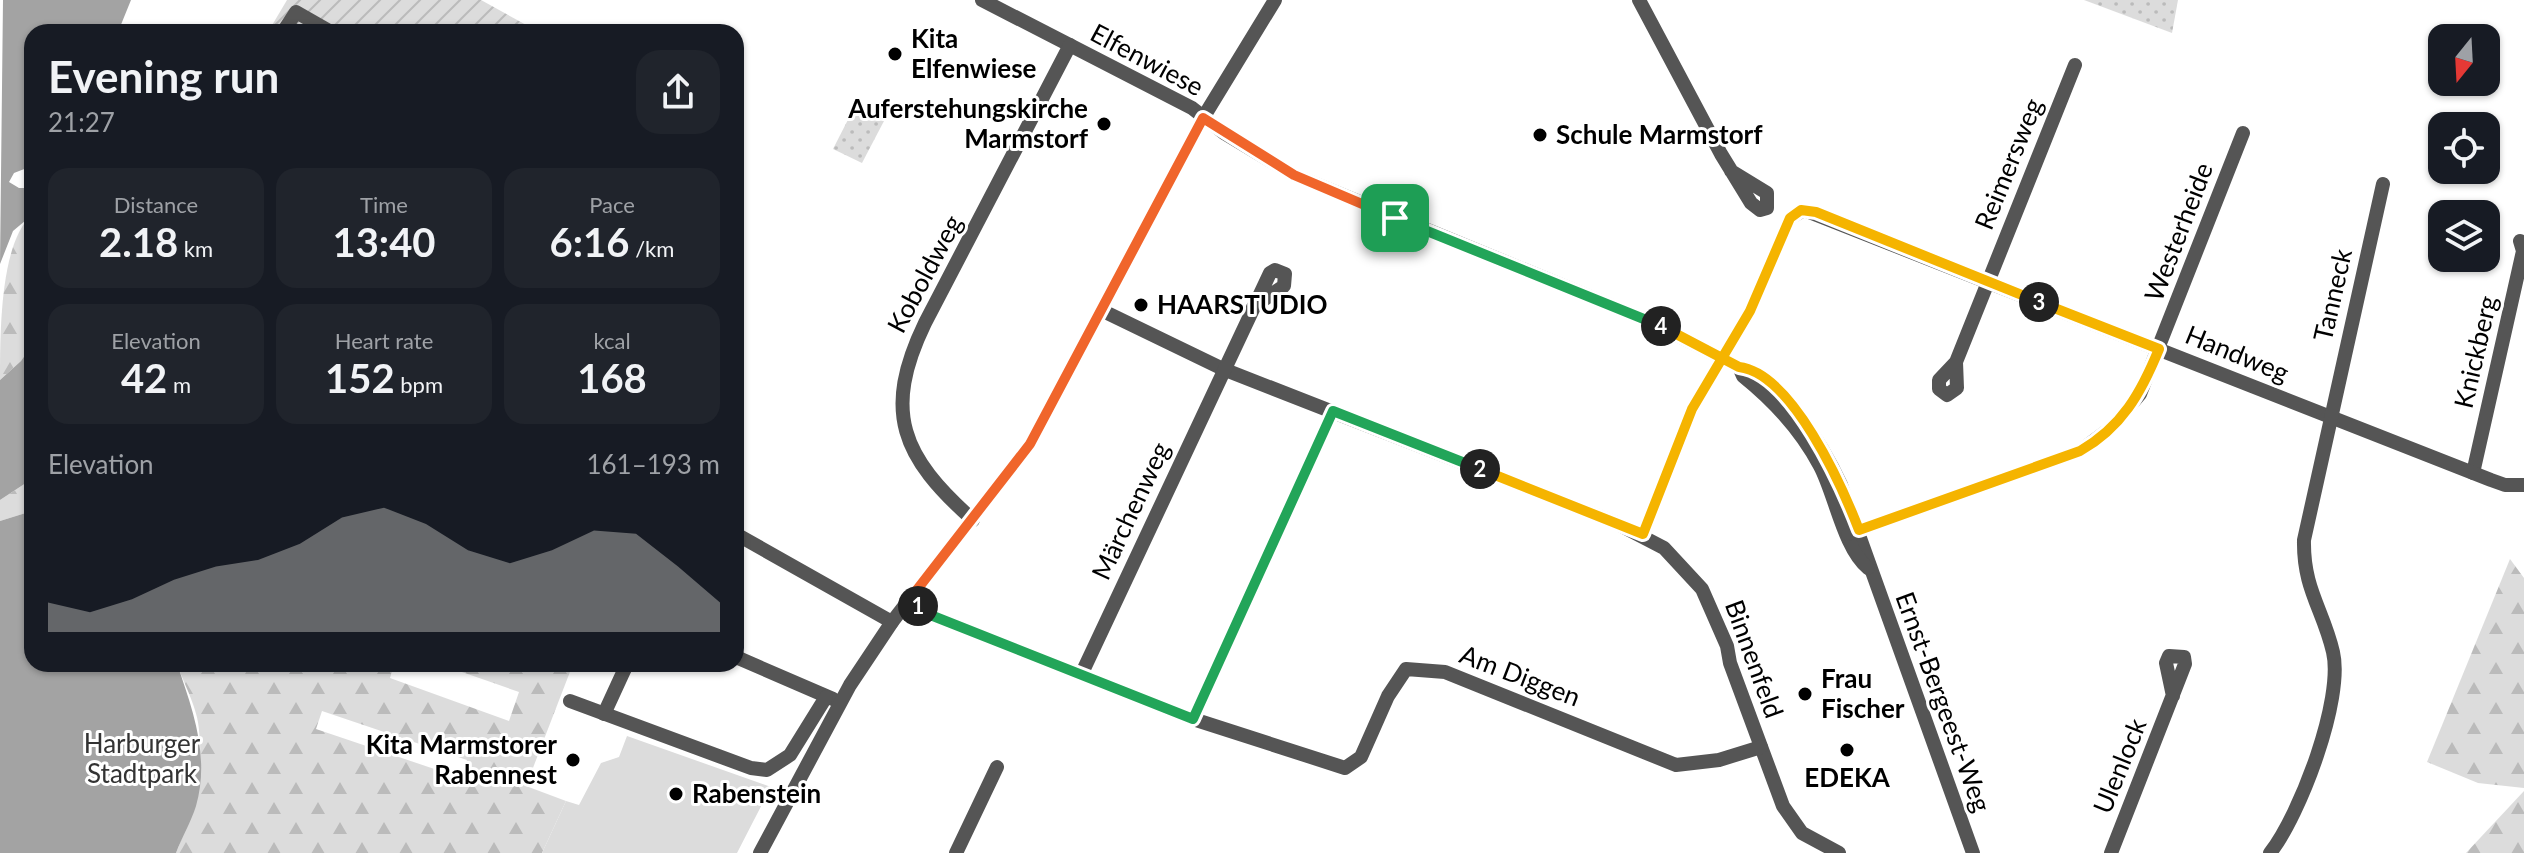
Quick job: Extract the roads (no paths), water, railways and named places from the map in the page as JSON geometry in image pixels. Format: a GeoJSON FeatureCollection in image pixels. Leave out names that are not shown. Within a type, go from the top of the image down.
{"type":"FeatureCollection","features":[{"type":"Feature","properties":{"kind":"street","name":"Elfenwiese"},"geometry":{"type":"LineString","coordinates":[[982,0],[1002,5],[1070,45],[1192,108],[1203,118]]}},
{"type":"Feature","properties":{"kind":"street"},"geometry":{"type":"LineString","coordinates":[[570,701],[751,768],[767,770],[790,755],[1030,444],[1203,118],[1275,0]]}},
{"type":"Feature","properties":{"kind":"street"},"geometry":{"type":"LineString","coordinates":[[1639,0],[1731,171]]}},
{"type":"Feature","properties":{"kind":"street"},"geometry":{"type":"LineString","coordinates":[[288,24],[296,12],[317,24]]}},
{"type":"Feature","properties":{"kind":"street","name":"Koboldweg"},"geometry":{"type":"LineString","coordinates":[[973,520],[939,490],[913,450],[905,426],[903,383],[911,353],[925,323],[1070,45]]}},
{"type":"Feature","properties":{"kind":"street","name":"Reimersweg"},"geometry":{"type":"LineString","coordinates":[[1956,362],[2075,65]]}},
{"type":"Feature","properties":{"kind":"street","name":"Ernst-Bergeest-Weg"},"geometry":{"type":"LineString","coordinates":[[1203,118],[1294,175],[1656,324],[1739,367],[1749,368],[1770,386],[1810,429],[1830,461],[1854,532],[1869,558],[1868,568],[1973,853]]}},
{"type":"Feature","properties":{"kind":"street","name":"Westerheide"},"geometry":{"type":"LineString","coordinates":[[1854,532],[2058,460],[2091,445],[2123,416],[2140,394],[2243,133]]}},
{"type":"Feature","properties":{"kind":"street","name":"Tanneck"},"geometry":{"type":"LineString","coordinates":[[2270,853],[2285,829],[2303,786],[2332,708],[2337,682],[2333,651],[2306,580],[2304,540],[2383,184]]}},
{"type":"Feature","properties":{"kind":"street","name":"Handweg"},"geometry":{"type":"LineString","coordinates":[[1724,357],[1757,297],[1788,222],[1799,211],[1816,212],[2473,473],[2505,485],[2524,485]]}},
{"type":"Feature","properties":{"kind":"street","name":"Knickberg"},"geometry":{"type":"LineString","coordinates":[[2473,473],[2523,251],[2520,241]]}},
{"type":"Feature","properties":{"kind":"street","name":"Märchenweg"},"geometry":{"type":"LineString","coordinates":[[1082,673],[1253,307]]}},
{"type":"Feature","properties":{"kind":"street","name":"Binnenfeld"},"geometry":{"type":"LineString","coordinates":[[1101,310],[1223,369],[1643,534],[1664,548],[1702,589],[1727,646],[1761,747],[1792,821],[1815,843],[1839,853]]}},
{"type":"Feature","properties":{"kind":"street"},"geometry":{"type":"LineString","coordinates":[[1643,534],[1692,409],[1724,357]]}},
{"type":"Feature","properties":{"kind":"street"},"geometry":{"type":"LineString","coordinates":[[1193,719],[1333,411]]}},
{"type":"Feature","properties":{"kind":"street"},"geometry":{"type":"LineString","coordinates":[[744,539],[892,622]]}},
{"type":"Feature","properties":{"kind":"street","name":"Am Diggen"},"geometry":{"type":"LineString","coordinates":[[909,600],[933,616],[1193,719],[1345,768],[1361,757],[1388,696],[1406,669],[1445,672],[1676,765],[1719,760],[1761,747]]}},
{"type":"Feature","properties":{"kind":"street"},"geometry":{"type":"LineString","coordinates":[[744,661],[833,700]]}},
{"type":"Feature","properties":{"kind":"street"},"geometry":{"type":"LineString","coordinates":[[604,714],[623,672]]}},
{"type":"Feature","properties":{"kind":"street","name":"Ulenlock"},"geometry":{"type":"LineString","coordinates":[[2111,853],[2173,696]]}},
{"type":"Feature","properties":{"kind":"street"},"geometry":{"type":"LineString","coordinates":[[760,853],[833,700]]}},
{"type":"Feature","properties":{"kind":"street"},"geometry":{"type":"LineString","coordinates":[[956,853],[997,767]]}},
{"type":"Feature","properties":{"kind":"place","name":"Kita Elfenwiese"},"geometry":{"type":"Point","coordinates":[895,54]}},
{"type":"Feature","properties":{"kind":"place","name":"Auferstehungskirche Marmstorf"},"geometry":{"type":"Point","coordinates":[1104,124]}},
{"type":"Feature","properties":{"kind":"place","name":"Schule Marmstorf"},"geometry":{"type":"Point","coordinates":[1540,135]}},
{"type":"Feature","properties":{"kind":"place","name":"HAARSTUDIO"},"geometry":{"type":"Point","coordinates":[1141,305]}},
{"type":"Feature","properties":{"kind":"place","name":"Frau Fischer"},"geometry":{"type":"Point","coordinates":[1805,694]}},
{"type":"Feature","properties":{"kind":"place","name":"EDEKA"},"geometry":{"type":"Point","coordinates":[1847,750]}},
{"type":"Feature","properties":{"kind":"place","name":"Kita Marmstorer Rabennest"},"geometry":{"type":"Point","coordinates":[573,760]}},
{"type":"Feature","properties":{"kind":"place","name":"Rabenstein"},"geometry":{"type":"Point","coordinates":[676,794]}},
{"type":"Feature","properties":{"kind":"park label","name":"Harburger Stadtpark"},"geometry":{"type":"Point","coordinates":[142,759]}}]}
